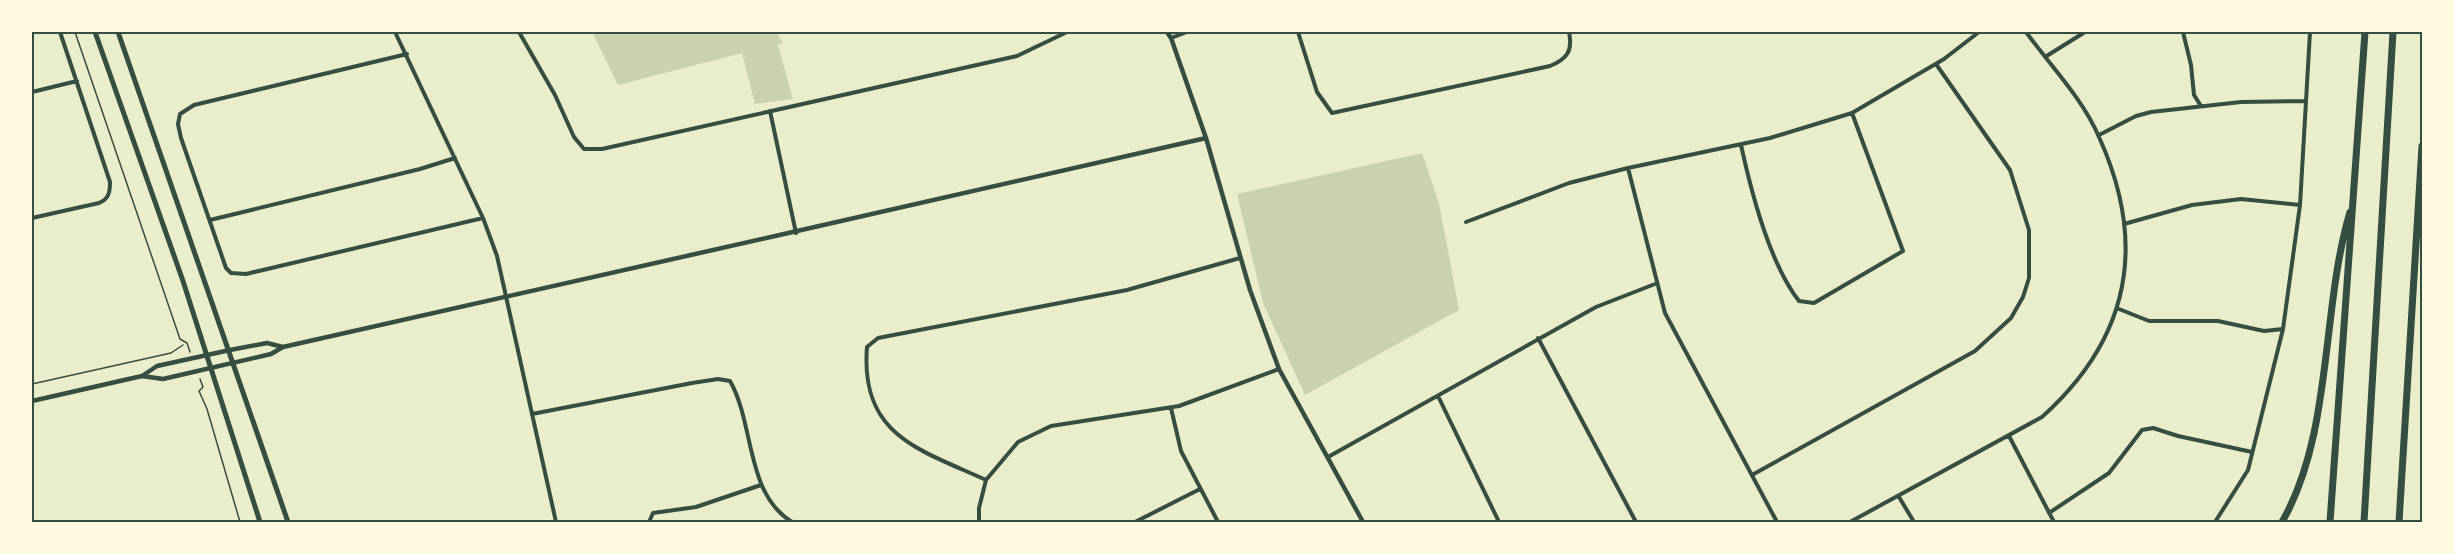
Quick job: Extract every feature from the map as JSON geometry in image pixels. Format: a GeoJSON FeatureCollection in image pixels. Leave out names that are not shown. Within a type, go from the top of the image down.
{"type":"FeatureCollection","features":[{"type":"Feature","properties":{"kind":"highway"},"geometry":{"type":"LineString","coordinates":[[2330,522],[2365,32]]}},
{"type":"Feature","properties":{"kind":"highway"},"geometry":{"type":"LineString","coordinates":[[2364,522],[2393,32]]}},
{"type":"Feature","properties":{"kind":"highway"},"geometry":{"type":"LineString","coordinates":[[2399,522],[2422,146]]}},
{"type":"Feature","properties":{"kind":"highway"},"geometry":{"type":"LineString","coordinates":[[2282,522],[2306,463],[2314,432],[2340,246],[2354,198]]}},
{"type":"Feature","properties":{"kind":"main road"},"geometry":{"type":"LineString","coordinates":[[95,32],[207,356],[260,522]]}},
{"type":"Feature","properties":{"kind":"main road"},"geometry":{"type":"LineString","coordinates":[[118,32],[288,522]]}},
{"type":"Feature","properties":{"kind":"street"},"geometry":{"type":"LineString","coordinates":[[32,218],[99,203],[109,193],[110,182],[60,32]]}},
{"type":"Feature","properties":{"kind":"street"},"geometry":{"type":"LineString","coordinates":[[395,32],[483,218],[497,256],[556,522]]}},
{"type":"Feature","properties":{"kind":"street"},"geometry":{"type":"LineString","coordinates":[[519,32],[555,95],[574,137],[584,149],[602,149],[1017,56],[1067,32]]}},
{"type":"Feature","properties":{"kind":"street"},"geometry":{"type":"LineString","coordinates":[[1167,32],[1206,138],[1240,258],[1279,369],[1363,522]]}},
{"type":"Feature","properties":{"kind":"street"},"geometry":{"type":"LineString","coordinates":[[1171,38],[1187,32]]}},
{"type":"Feature","properties":{"kind":"street"},"geometry":{"type":"LineString","coordinates":[[1298,32],[1317,92],[1332,112],[1550,66],[1564,60],[1570,48],[1569,32]]}},
{"type":"Feature","properties":{"kind":"street"},"geometry":{"type":"LineString","coordinates":[[1708,32],[1717,32]]}},
{"type":"Feature","properties":{"kind":"street"},"geometry":{"type":"LineString","coordinates":[[1466,222],[1525,198],[1628,168],[1741,145],[1852,113],[1936,64],[1979,32]]}},
{"type":"Feature","properties":{"kind":"street"},"geometry":{"type":"LineString","coordinates":[[1850,522],[1899,498],[2042,417],[2068,393],[2103,345],[2119,309],[2126,266],[2124,224],[2114,176],[2099,135],[2026,32]]}},
{"type":"Feature","properties":{"kind":"street"},"geometry":{"type":"LineString","coordinates":[[2044,57],[2085,32]]}},
{"type":"Feature","properties":{"kind":"street"},"geometry":{"type":"LineString","coordinates":[[2183,32],[2191,65],[2194,95],[2200,106]]}},
{"type":"Feature","properties":{"kind":"street"},"geometry":{"type":"LineString","coordinates":[[2216,522],[2248,470],[2283,329],[2300,205],[2310,32]]}},
{"type":"Feature","properties":{"kind":"street"},"geometry":{"type":"LineString","coordinates":[[407,54],[194,105],[180,114],[179,129],[226,268],[231,273],[246,274],[483,218]]}},
{"type":"Feature","properties":{"kind":"street"},"geometry":{"type":"LineString","coordinates":[[1752,475],[1975,351],[2011,318],[2023,297],[2029,278],[2029,230],[2010,170],[1936,64]]}},
{"type":"Feature","properties":{"kind":"street"},"geometry":{"type":"LineString","coordinates":[[32,92],[77,81]]}},
{"type":"Feature","properties":{"kind":"street"},"geometry":{"type":"LineString","coordinates":[[2099,135],[2143,114],[2241,102],[2306,101]]}},
{"type":"Feature","properties":{"kind":"street"},"geometry":{"type":"LineString","coordinates":[[770,111],[796,233]]}},
{"type":"Feature","properties":{"kind":"street"},"geometry":{"type":"LineString","coordinates":[[1741,145],[1756,204],[1788,287],[1799,301],[1814,303],[1903,250],[1852,113]]}},
{"type":"Feature","properties":{"kind":"street"},"geometry":{"type":"LineString","coordinates":[[142,375],[164,379],[272,354],[283,347],[505,295],[796,233],[1206,138]]}},
{"type":"Feature","properties":{"kind":"street"},"geometry":{"type":"LineString","coordinates":[[210,219],[420,169],[455,158]]}},
{"type":"Feature","properties":{"kind":"street"},"geometry":{"type":"LineString","coordinates":[[1628,168],[1665,314],[1777,522]]}},
{"type":"Feature","properties":{"kind":"street"},"geometry":{"type":"LineString","coordinates":[[2124,224],[2192,205],[2241,199],[2300,205]]}},
{"type":"Feature","properties":{"kind":"street"},"geometry":{"type":"LineString","coordinates":[[986,480],[905,442],[886,425],[872,405],[865,366],[867,347],[878,338],[1127,290],[1240,258]]}},
{"type":"Feature","properties":{"kind":"street"},"geometry":{"type":"LineString","coordinates":[[1328,457],[1596,307],[1656,284]]}},
{"type":"Feature","properties":{"kind":"street"},"geometry":{"type":"LineString","coordinates":[[2119,309],[2149,321],[2171,323],[2218,321],[2264,331],[2283,329]]}},
{"type":"Feature","properties":{"kind":"street"},"geometry":{"type":"LineString","coordinates":[[1538,338],[1636,522]]}},
{"type":"Feature","properties":{"kind":"street"},"geometry":{"type":"LineString","coordinates":[[32,401],[142,375],[157,366],[230,350],[267,343],[283,347]]}},
{"type":"Feature","properties":{"kind":"street"},"geometry":{"type":"LineString","coordinates":[[979,522],[979,508],[986,480],[1018,442],[1051,426],[1170,408],[1279,369]]}},
{"type":"Feature","properties":{"kind":"street"},"geometry":{"type":"LineString","coordinates":[[532,414],[692,382],[718,379],[730,381],[743,410],[761,485],[782,516],[792,522]]}},
{"type":"Feature","properties":{"kind":"street"},"geometry":{"type":"LineString","coordinates":[[1438,396],[1499,522]]}},
{"type":"Feature","properties":{"kind":"street"},"geometry":{"type":"LineString","coordinates":[[1170,408],[1181,451],[1218,522]]}},
{"type":"Feature","properties":{"kind":"street"},"geometry":{"type":"LineString","coordinates":[[2049,513],[2109,472],[2142,430],[2153,428],[2178,436],[2252,452]]}},
{"type":"Feature","properties":{"kind":"street"},"geometry":{"type":"LineString","coordinates":[[2009,436],[2054,522]]}},
{"type":"Feature","properties":{"kind":"street"},"geometry":{"type":"LineString","coordinates":[[649,522],[653,513],[696,507],[761,485]]}},
{"type":"Feature","properties":{"kind":"street"},"geometry":{"type":"LineString","coordinates":[[1136,522],[1200,489]]}},
{"type":"Feature","properties":{"kind":"street"},"geometry":{"type":"LineString","coordinates":[[1899,498],[1914,522]]}},
{"type":"Feature","properties":{"kind":"path"},"geometry":{"type":"LineString","coordinates":[[32,384],[171,352],[185,344],[75,32]]}},
{"type":"Feature","properties":{"kind":"path"},"geometry":{"type":"LineString","coordinates":[[203,387],[199,392],[207,409],[240,522]]}},
{"type":"Feature","properties":{"kind":"green space"},"geometry":{"type":"Polygon","coordinates":[[[592,32],[776,32],[783,43],[778,45],[793,99],[755,104],[742,53],[618,85],[592,32]]]}},
{"type":"Feature","properties":{"kind":"green space"},"geometry":{"type":"Polygon","coordinates":[[[1422,153],[1439,203],[1459,310],[1305,395],[1263,303],[1237,194],[1422,153]]]}}]}
